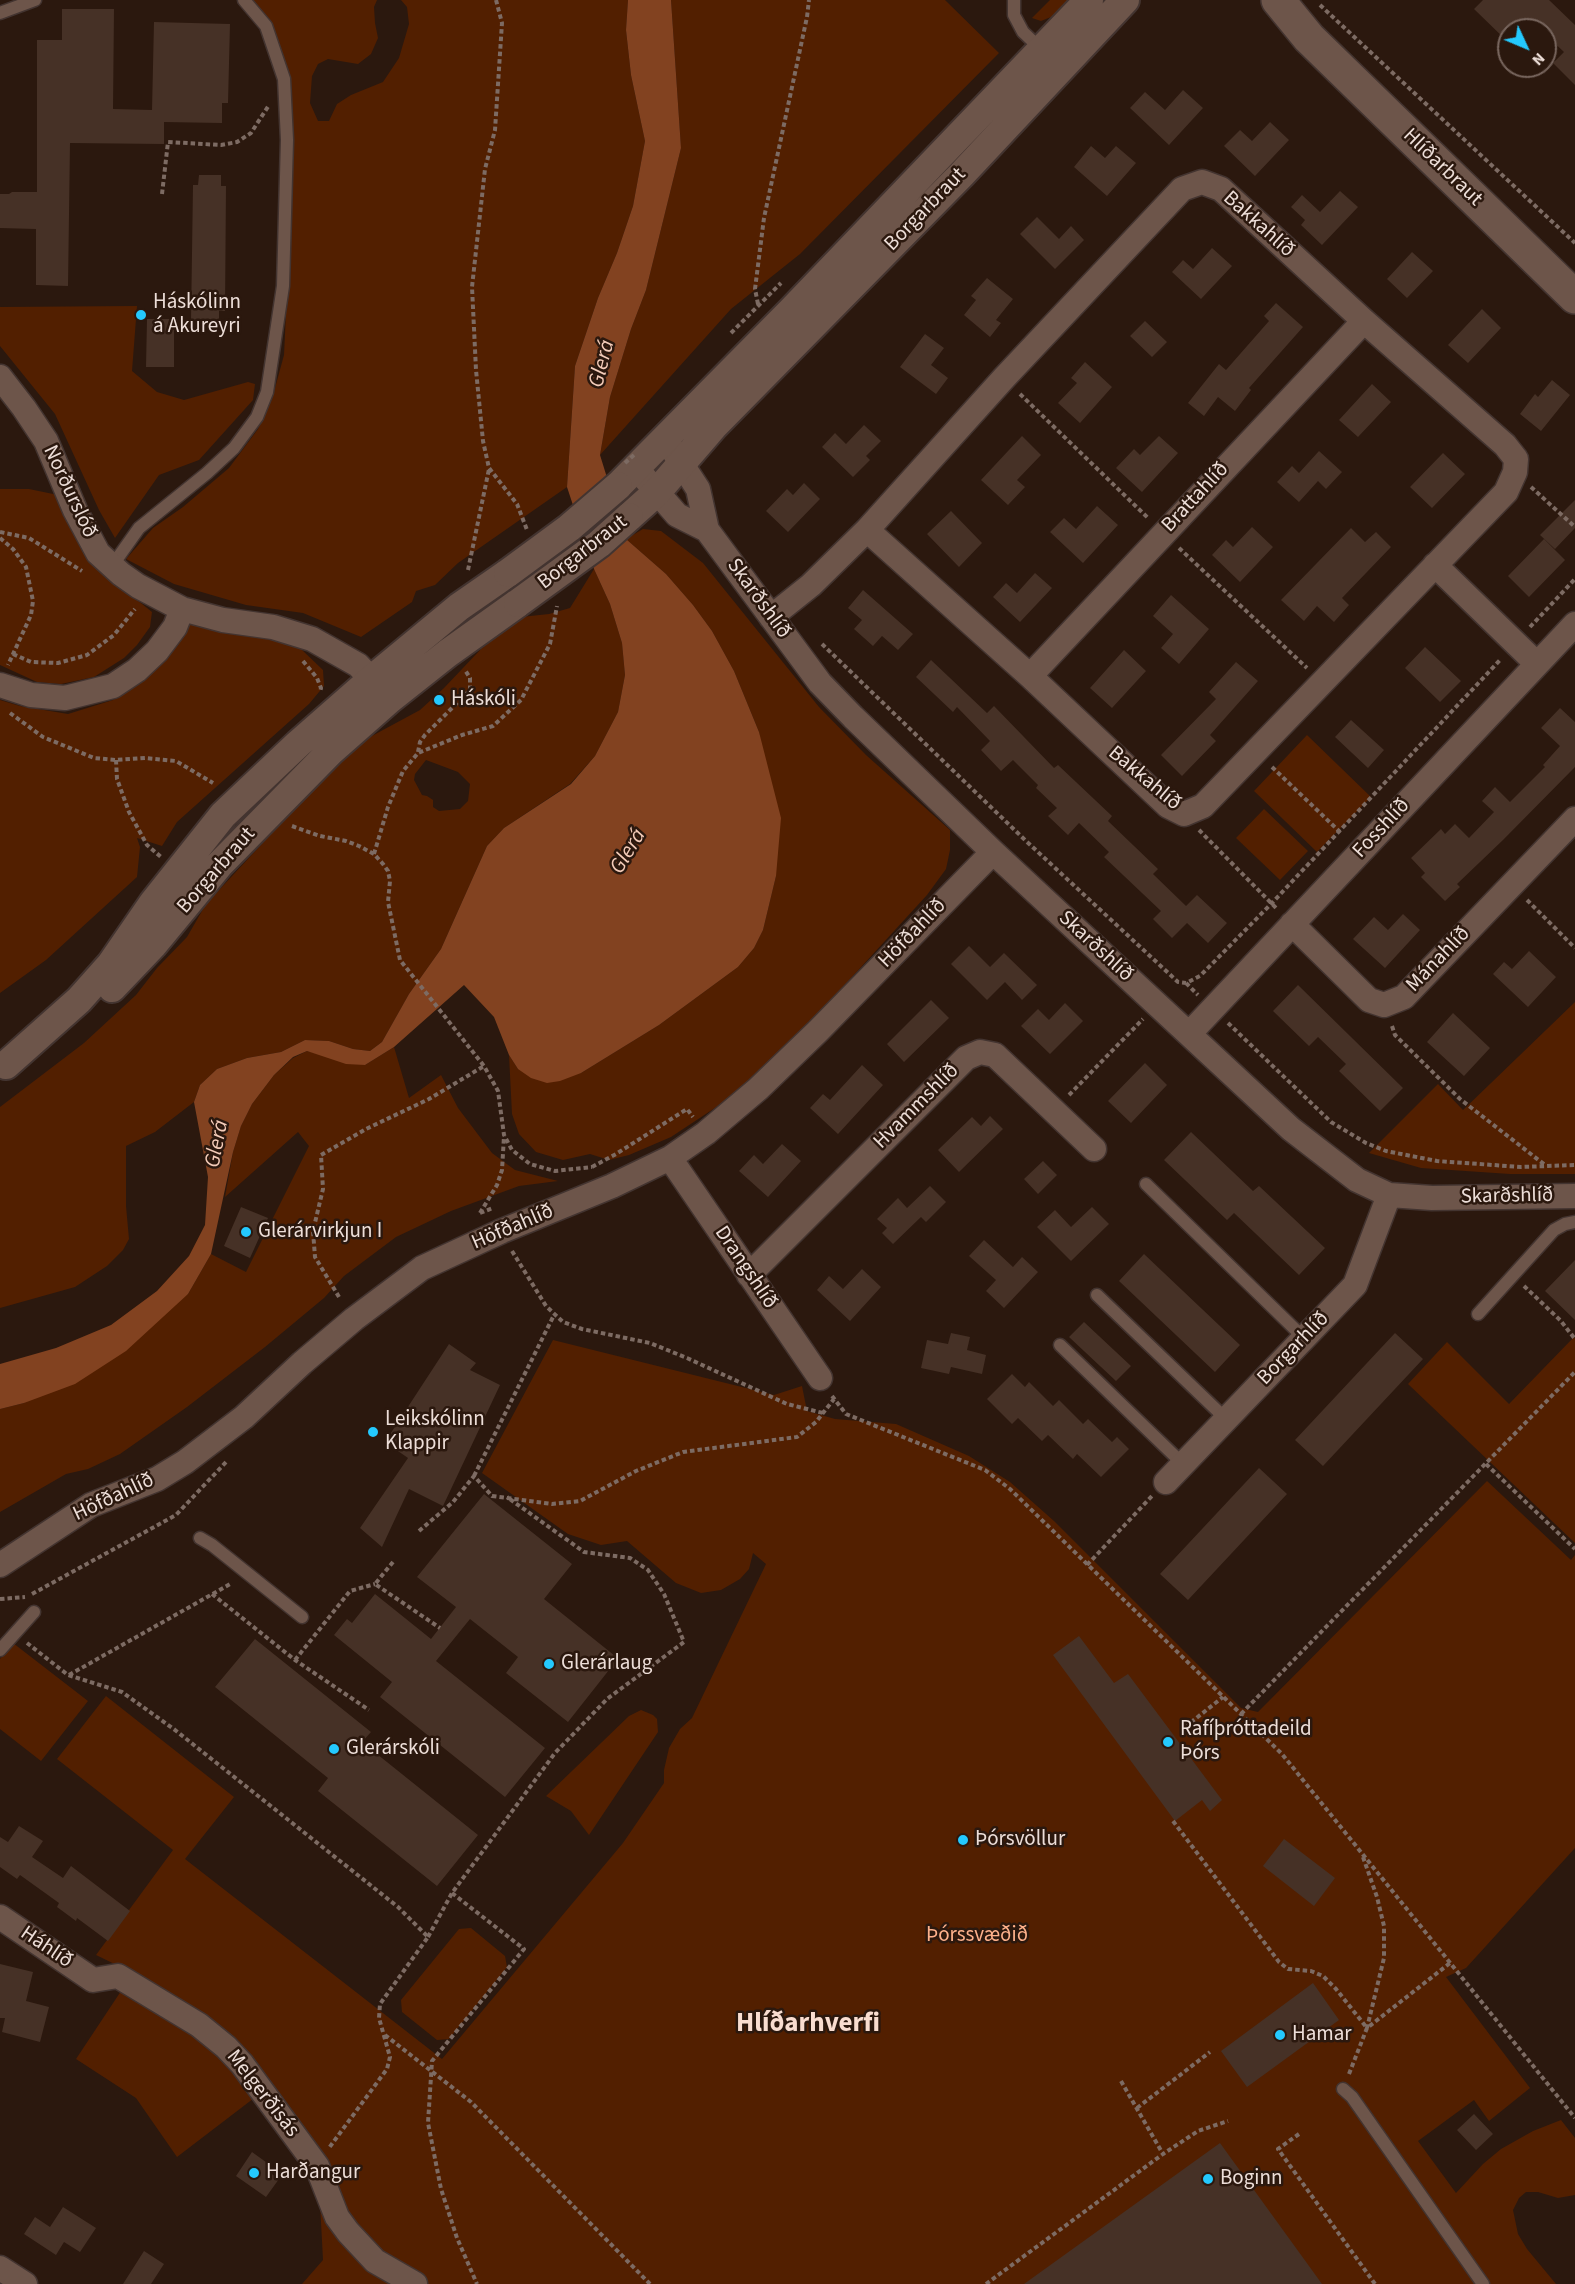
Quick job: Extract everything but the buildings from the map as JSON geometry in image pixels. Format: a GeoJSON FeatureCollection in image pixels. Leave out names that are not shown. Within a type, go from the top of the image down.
{"type":"FeatureCollection","features":[{"type":"Feature","properties":{"kind":"main road","name":"Hlíðarbraut"},"geometry":{"type":"LineString","coordinates":[[1256,0],[1309,38]]}},
{"type":"Feature","properties":{"kind":"main road","name":"Hlíðarbraut"},"geometry":{"type":"LineString","coordinates":[[1278,0],[1309,38],[1575,297]]}},
{"type":"Feature","properties":{"kind":"street","name":"Borgarbraut"},"geometry":{"type":"LineString","coordinates":[[381,689],[459,607],[569,528],[627,477],[792,310],[1089,0]]}},
{"type":"Feature","properties":{"kind":"street","name":"Borgarbraut"},"geometry":{"type":"LineString","coordinates":[[3,1067],[80,1000],[111,964],[153,903],[223,815],[298,744],[381,689],[448,653],[599,544],[657,492],[713,428],[1062,69],[1125,0]]}},
{"type":"Feature","properties":{"kind":"street","name":"Bakkahlíð"},"geometry":{"type":"LineString","coordinates":[[771,617],[811,585],[867,530],[1004,378],[1182,189],[1202,182],[1221,189],[1364,321],[1505,445],[1516,459],[1515,472],[1506,492],[1203,806],[1184,814],[1167,806],[1030,676],[867,530]]}},
{"type":"Feature","properties":{"kind":"street","name":"Brattahlíð"},"geometry":{"type":"LineString","coordinates":[[1030,676],[1364,321]]}},
{"type":"Feature","properties":{"kind":"street","name":"Norðurslóð"},"geometry":{"type":"LineString","coordinates":[[0,377],[46,441],[87,534],[98,553],[112,566],[138,586],[182,609],[224,620],[273,627],[312,639],[358,665],[381,689]]}},
{"type":"Feature","properties":{"kind":"street","name":"Skarðshlíð"},"geometry":{"type":"LineString","coordinates":[[664,439],[698,489],[707,530],[828,692],[993,852],[1291,1129],[1357,1180],[1389,1195],[1432,1198],[1575,1196]]}},
{"type":"Feature","properties":{"kind":"street","name":"Skarðshlíð"},"geometry":{"type":"LineString","coordinates":[[627,477],[657,492],[677,515],[707,530]]}},
{"type":"Feature","properties":{"kind":"street"},"geometry":{"type":"LineString","coordinates":[[1435,565],[1537,664]]}},
{"type":"Feature","properties":{"kind":"street"},"geometry":{"type":"LineString","coordinates":[[2,678],[31,695],[64,698],[113,686],[137,670],[157,651],[174,627],[182,609]]}},
{"type":"Feature","properties":{"kind":"street","name":"Fosshlíð"},"geometry":{"type":"LineString","coordinates":[[1189,1034],[1575,624]]}},
{"type":"Feature","properties":{"kind":"street","name":"Mánahlíð"},"geometry":{"type":"LineString","coordinates":[[1292,924],[1369,1000],[1384,1005],[1404,997],[1575,819]]}},
{"type":"Feature","properties":{"kind":"street","name":"Höfðahlíð"},"geometry":{"type":"LineString","coordinates":[[0,1564],[91,1505],[157,1479],[185,1462],[244,1417],[302,1363],[354,1320],[422,1268],[502,1231],[612,1186],[670,1158],[706,1133],[758,1089],[819,1031],[993,852]]}},
{"type":"Feature","properties":{"kind":"street","name":"Hvammshlíð"},"geometry":{"type":"LineString","coordinates":[[749,1275],[966,1058],[980,1052],[995,1055],[1094,1149]]}},
{"type":"Feature","properties":{"kind":"street","name":"Drangshlíð"},"geometry":{"type":"LineString","coordinates":[[670,1158],[820,1378]]}},
{"type":"Feature","properties":{"kind":"street","name":"Borgarhlíð"},"geometry":{"type":"LineString","coordinates":[[1166,1482],[1355,1285],[1389,1195]]}},
{"type":"Feature","properties":{"kind":"street","name":"Háhlíð"},"geometry":{"type":"LineString","coordinates":[[0,1917],[93,1980]]}},
{"type":"Feature","properties":{"kind":"street","name":"Melgerðisás"},"geometry":{"type":"LineString","coordinates":[[93,1980],[118,1976],[199,2025],[226,2046],[242,2064],[317,2166],[337,2217],[348,2232],[375,2261],[415,2284]]}},
{"type":"Feature","properties":{"kind":"street"},"geometry":{"type":"LineString","coordinates":[[0,2268],[25,2284]]}},
{"type":"Feature","properties":{"kind":"lane"},"geometry":{"type":"LineString","coordinates":[[0,13],[35,0]]}},
{"type":"Feature","properties":{"kind":"lane"},"geometry":{"type":"LineString","coordinates":[[112,566],[139,528],[234,448],[257,417],[267,392],[283,286],[287,140],[284,79],[266,26],[244,0]]}},
{"type":"Feature","properties":{"kind":"lane"},"geometry":{"type":"LineString","coordinates":[[1014,0],[1014,15],[1023,32],[1062,69]]}},
{"type":"Feature","properties":{"kind":"lane"},"geometry":{"type":"LineString","coordinates":[[1146,1184],[1304,1338]]}},
{"type":"Feature","properties":{"kind":"lane"},"geometry":{"type":"LineString","coordinates":[[1478,1314],[1554,1230],[1575,1222]]}},
{"type":"Feature","properties":{"kind":"lane"},"geometry":{"type":"LineString","coordinates":[[1097,1295],[1226,1419]]}},
{"type":"Feature","properties":{"kind":"lane"},"geometry":{"type":"LineString","coordinates":[[1060,1346],[1183,1464]]}},
{"type":"Feature","properties":{"kind":"lane"},"geometry":{"type":"LineString","coordinates":[[200,1538],[302,1617]]}},
{"type":"Feature","properties":{"kind":"lane"},"geometry":{"type":"LineString","coordinates":[[0,1650],[34,1612]]}},
{"type":"Feature","properties":{"kind":"lane"},"geometry":{"type":"LineString","coordinates":[[1343,2089],[1352,2097],[1483,2284]]}},
{"type":"Feature","properties":{"kind":"path"},"geometry":{"type":"LineString","coordinates":[[466,576],[477,535],[489,468],[483,441],[476,370],[472,287],[485,169],[495,130],[502,23],[496,0]]}},
{"type":"Feature","properties":{"kind":"path"},"geometry":{"type":"LineString","coordinates":[[758,304],[755,289],[764,218],[809,0]]}},
{"type":"Feature","properties":{"kind":"path"},"geometry":{"type":"LineString","coordinates":[[1315,0],[1575,243]]}},
{"type":"Feature","properties":{"kind":"path"},"geometry":{"type":"LineString","coordinates":[[162,194],[168,142],[221,145],[237,142],[251,133],[284,79]]}},
{"type":"Feature","properties":{"kind":"path"},"geometry":{"type":"LineString","coordinates":[[489,468],[517,504],[530,537]]}},
{"type":"Feature","properties":{"kind":"path"},"geometry":{"type":"LineString","coordinates":[[1515,472],[1575,527]]}},
{"type":"Feature","properties":{"kind":"path"},"geometry":{"type":"LineString","coordinates":[[0,538],[13,549],[26,567],[33,600],[31,615],[2,678]]}},
{"type":"Feature","properties":{"kind":"path"},"geometry":{"type":"LineString","coordinates":[[816,637],[1025,840],[1178,982],[1186,983],[1200,976],[1271,904],[1575,579]]}},
{"type":"Feature","properties":{"kind":"path"},"geometry":{"type":"LineString","coordinates":[[374,854],[388,807],[403,771],[418,753],[462,735],[493,726],[521,700],[550,644],[557,604]]}},
{"type":"Feature","properties":{"kind":"path"},"geometry":{"type":"LineString","coordinates":[[13,654],[31,662],[58,663],[87,655],[114,635],[136,608]]}},
{"type":"Feature","properties":{"kind":"path"},"geometry":{"type":"LineString","coordinates":[[418,753],[424,735],[470,690],[470,678],[467,672],[448,653]]}},
{"type":"Feature","properties":{"kind":"path"},"geometry":{"type":"LineString","coordinates":[[9,712],[44,737],[94,758],[176,760],[213,783]]}},
{"type":"Feature","properties":{"kind":"path"},"geometry":{"type":"LineString","coordinates":[[1255,751],[1360,852]]}},
{"type":"Feature","properties":{"kind":"path"},"geometry":{"type":"LineString","coordinates":[[116,760],[117,779],[129,812],[147,845],[166,861]]}},
{"type":"Feature","properties":{"kind":"path"},"geometry":{"type":"LineString","coordinates":[[1184,814],[1292,924]]}},
{"type":"Feature","properties":{"kind":"path"},"geometry":{"type":"LineString","coordinates":[[286,823],[320,836],[346,841],[374,854],[388,871],[390,881],[388,902],[400,960],[468,1044],[498,1091],[504,1135],[502,1170],[497,1185],[480,1213],[502,1204]]}},
{"type":"Feature","properties":{"kind":"path"},"geometry":{"type":"LineString","coordinates":[[1511,885],[1575,948]]}},
{"type":"Feature","properties":{"kind":"path"},"geometry":{"type":"LineString","coordinates":[[1053,1111],[1178,982]]}},
{"type":"Feature","properties":{"kind":"path"},"geometry":{"type":"LineString","coordinates":[[1186,983],[1330,1122],[1366,1143],[1386,1151],[1437,1161],[1521,1167],[1575,1165]]}},
{"type":"Feature","properties":{"kind":"path"},"geometry":{"type":"LineString","coordinates":[[1384,1005],[1395,1035],[1460,1099],[1545,1166]]}},
{"type":"Feature","properties":{"kind":"path"},"geometry":{"type":"LineString","coordinates":[[339,1297],[315,1257],[312,1231],[323,1189],[321,1155],[484,1066]]}},
{"type":"Feature","properties":{"kind":"path"},"geometry":{"type":"LineString","coordinates":[[576,1175],[616,1154],[687,1109],[706,1133]]}},
{"type":"Feature","properties":{"kind":"path"},"geometry":{"type":"LineString","coordinates":[[504,1135],[512,1150],[530,1164],[555,1171],[592,1167]]}},
{"type":"Feature","properties":{"kind":"path"},"geometry":{"type":"LineString","coordinates":[[511,1250],[531,1284],[554,1315],[563,1322],[582,1329],[650,1343],[787,1404],[823,1413]]}},
{"type":"Feature","properties":{"kind":"path"},"geometry":{"type":"LineString","coordinates":[[1513,1275],[1560,1320],[1575,1339]]}},
{"type":"Feature","properties":{"kind":"path"},"geometry":{"type":"LineString","coordinates":[[419,1531],[453,1502],[474,1476],[554,1315]]}},
{"type":"Feature","properties":{"kind":"path"},"geometry":{"type":"LineString","coordinates":[[1240,1714],[1575,1372]]}},
{"type":"Feature","properties":{"kind":"path"},"geometry":{"type":"LineString","coordinates":[[820,1378],[846,1414],[985,1470],[1010,1489],[1282,1754],[1575,2118]]}},
{"type":"Feature","properties":{"kind":"path"},"geometry":{"type":"LineString","coordinates":[[474,1476],[492,1496],[552,1504],[580,1501],[636,1471],[683,1452],[797,1437],[816,1422],[834,1399]]}},
{"type":"Feature","properties":{"kind":"path"},"geometry":{"type":"LineString","coordinates":[[1486,1464],[1575,1548]]}},
{"type":"Feature","properties":{"kind":"path"},"geometry":{"type":"LineString","coordinates":[[1087,1565],[1166,1482]]}},
{"type":"Feature","properties":{"kind":"path"},"geometry":{"type":"LineString","coordinates":[[317,2166],[387,2069],[390,2057],[379,2018],[380,2004],[428,1936],[452,1893],[555,1753],[607,1699],[684,1642],[664,1594],[648,1570],[630,1558],[584,1552],[507,1497]]}},
{"type":"Feature","properties":{"kind":"path"},"geometry":{"type":"LineString","coordinates":[[295,1660],[350,1591],[375,1584],[393,1562]]}},
{"type":"Feature","properties":{"kind":"path"},"geometry":{"type":"LineString","coordinates":[[68,1675],[248,1574]]}},
{"type":"Feature","properties":{"kind":"path"},"geometry":{"type":"LineString","coordinates":[[375,1584],[440,1628]]}},
{"type":"Feature","properties":{"kind":"path"},"geometry":{"type":"LineString","coordinates":[[212,1594],[295,1660],[369,1710]]}},
{"type":"Feature","properties":{"kind":"path"},"geometry":{"type":"LineString","coordinates":[[15,1634],[68,1675],[122,1692],[175,1730],[398,1907],[428,1936]]}},
{"type":"Feature","properties":{"kind":"path"},"geometry":{"type":"LineString","coordinates":[[1185,1727],[1223,1697]]}},
{"type":"Feature","properties":{"kind":"path"},"geometry":{"type":"LineString","coordinates":[[1173,1821],[1279,1962],[1288,1969],[1311,1971],[1323,1976],[1367,2028]]}},
{"type":"Feature","properties":{"kind":"path"},"geometry":{"type":"LineString","coordinates":[[1343,2089],[1367,2028],[1384,1958],[1384,1926],[1362,1854]]}},
{"type":"Feature","properties":{"kind":"path"},"geometry":{"type":"LineString","coordinates":[[452,1893],[524,1949],[432,2061],[429,2122],[441,2189],[457,2238],[477,2284]]}},
{"type":"Feature","properties":{"kind":"path"},"geometry":{"type":"LineString","coordinates":[[1367,2028],[1450,1963]]}},
{"type":"Feature","properties":{"kind":"path"},"geometry":{"type":"LineString","coordinates":[[385,2035],[471,2102],[650,2284]]}},
{"type":"Feature","properties":{"kind":"path"},"geometry":{"type":"LineString","coordinates":[[1137,2108],[1210,2052]]}},
{"type":"Feature","properties":{"kind":"path"},"geometry":{"type":"LineString","coordinates":[[1122,2081],[1163,2154]]}},
{"type":"Feature","properties":{"kind":"path"},"geometry":{"type":"LineString","coordinates":[[986,2284],[1163,2154],[1198,2131],[1228,2121]]}},
{"type":"Feature","properties":{"kind":"path"},"geometry":{"type":"LineString","coordinates":[[1299,2134],[1278,2149],[1375,2284]]}},
{"type":"Feature","properties":{"kind":"green space"},"geometry":{"type":"Polygon","coordinates":[[[246,0],[377,0],[374,7],[378,38],[371,54],[358,64],[328,59],[318,64],[312,76],[310,103],[318,121],[329,121],[337,104],[351,95],[383,82],[399,58],[409,24],[407,7],[401,0],[628,0],[626,30],[631,75],[645,141],[633,206],[575,366],[567,487],[458,563],[435,585],[416,591],[412,602],[361,637],[303,613],[246,605],[174,584],[126,559],[153,528],[183,507],[229,468],[258,429],[272,399],[284,355],[288,271],[278,52],[246,0]]]}},
{"type":"Feature","properties":{"kind":"green space"},"geometry":{"type":"Polygon","coordinates":[[[671,0],[945,0],[999,53],[800,254],[731,309],[600,455],[610,397],[646,290],[681,148],[671,0]]]}},
{"type":"Feature","properties":{"kind":"green space"},"geometry":{"type":"Polygon","coordinates":[[[1050,0],[1074,0],[1056,15],[1041,21],[1032,18],[1050,0]]]}},
{"type":"Feature","properties":{"kind":"green space"},"geometry":{"type":"Polygon","coordinates":[[[137,306],[132,371],[157,392],[184,400],[248,382],[255,384],[253,400],[199,460],[159,475],[115,538],[99,510],[55,414],[0,346],[0,307],[137,306]]]}},
{"type":"Feature","properties":{"kind":"green space"},"geometry":{"type":"Polygon","coordinates":[[[0,489],[29,489],[58,495],[111,579],[152,612],[150,627],[137,645],[124,658],[94,677],[61,684],[37,682],[0,665],[0,489]]]}},
{"type":"Feature","properties":{"kind":"green space"},"geometry":{"type":"Polygon","coordinates":[[[643,529],[661,531],[703,563],[819,707],[866,755],[950,830],[950,850],[946,869],[927,895],[809,1024],[730,1098],[671,1137],[629,1155],[609,1160],[590,1154],[563,1160],[536,1152],[519,1134],[512,1114],[509,1055],[518,1069],[581,1073],[659,1025],[738,967],[754,948],[763,930],[776,876],[759,732],[734,671],[712,631],[666,574],[626,539],[643,529]]]}},
{"type":"Feature","properties":{"kind":"green space"},"geometry":{"type":"Polygon","coordinates":[[[594,569],[610,604],[622,643],[625,675],[618,712],[595,756],[570,784],[504,828],[487,846],[441,949],[409,994],[382,1042],[370,1051],[353,1049],[329,1041],[305,1040],[281,1052],[247,1058],[217,1069],[200,1085],[194,1102],[155,1132],[126,1146],[126,1206],[129,1239],[123,1250],[107,1266],[75,1287],[0,1308],[0,1107],[84,1043],[136,995],[157,968],[187,937],[206,904],[300,803],[370,737],[420,710],[481,649],[521,617],[549,614],[570,608],[594,569]],[[426,760],[415,774],[414,780],[422,795],[433,800],[433,807],[439,811],[460,809],[468,801],[470,784],[458,772],[426,760]]]}},
{"type":"Feature","properties":{"kind":"green space"},"geometry":{"type":"Polygon","coordinates":[[[188,620],[279,632],[323,670],[324,686],[309,704],[177,822],[162,846],[137,838],[140,847],[137,877],[46,960],[0,993],[0,700],[20,706],[68,714],[113,700],[148,671],[188,620]]]}},
{"type":"Feature","properties":{"kind":"green space"},"geometry":{"type":"Polygon","coordinates":[[[1307,735],[1371,797],[1317,852],[1254,791],[1307,735]]]}},
{"type":"Feature","properties":{"kind":"green space"},"geometry":{"type":"Polygon","coordinates":[[[1264,809],[1308,851],[1280,880],[1236,838],[1264,809]]]}},
{"type":"Feature","properties":{"kind":"green space"},"geometry":{"type":"Polygon","coordinates":[[[1575,1002],[1575,1174],[1510,1174],[1421,1168],[1369,1153],[1438,1084],[1463,1110],[1575,1002]]]}},
{"type":"Feature","properties":{"kind":"green space"},"geometry":{"type":"Polygon","coordinates":[[[394,1047],[409,1098],[441,1075],[458,1108],[492,1153],[515,1170],[558,1181],[519,1186],[451,1211],[396,1237],[344,1276],[324,1298],[265,1347],[187,1407],[120,1454],[88,1469],[66,1474],[0,1512],[0,1409],[24,1403],[188,1294],[211,1254],[246,1272],[309,1146],[298,1132],[225,1197],[233,1152],[241,1126],[252,1104],[274,1075],[293,1058],[307,1051],[365,1065],[394,1047]]]}},
{"type":"Feature","properties":{"kind":"green space"},"geometry":{"type":"Polygon","coordinates":[[[1574,1337],[1575,1543],[1408,1384],[1447,1342],[1509,1404],[1574,1337]]]}},
{"type":"Feature","properties":{"kind":"green space","name":"Þórssvæðið"},"geometry":{"type":"Polygon","coordinates":[[[553,1340],[774,1395],[802,1386],[807,1411],[835,1419],[896,1424],[969,1456],[1010,1482],[1054,1521],[1241,1708],[1258,1712],[1487,1481],[1571,1560],[1575,1555],[1575,1848],[1466,1968],[1446,1977],[1530,2088],[1489,2121],[1474,2100],[1418,2141],[1456,2193],[1483,2164],[1501,2149],[1533,2131],[1561,2120],[1575,2138],[1575,2195],[1558,2198],[1538,2192],[1526,2192],[1519,2198],[1513,2210],[1518,2234],[1527,2249],[1556,2284],[302,2284],[323,2260],[319,2184],[262,2092],[177,2157],[136,2098],[76,2059],[133,1973],[96,1955],[173,1850],[57,1759],[106,1696],[234,1797],[185,1859],[442,2059],[623,1843],[664,1783],[664,1770],[669,1748],[680,1729],[692,1718],[766,1564],[753,1553],[749,1569],[740,1579],[721,1590],[701,1593],[676,1583],[627,1541],[601,1545],[568,1534],[482,1473],[553,1340]]]}},
{"type":"Feature","properties":{"kind":"green space"},"geometry":{"type":"Polygon","coordinates":[[[13,1643],[88,1701],[41,1761],[0,1729],[0,1659],[13,1643]]]}},
{"type":"Feature","properties":{"kind":"green space"},"geometry":{"type":"Polygon","coordinates":[[[641,1710],[657,1719],[658,1732],[589,1835],[571,1811],[546,1796],[629,1716],[641,1710]]]}},
{"type":"Feature","properties":{"kind":"green space"},"geometry":{"type":"Polygon","coordinates":[[[471,1928],[505,1956],[507,1967],[449,2039],[437,2040],[402,2012],[401,2000],[459,1929],[471,1928]]]}},
{"type":"Feature","properties":{"kind":"water","name":"Glerá"},"geometry":{"type":"Polygon","coordinates":[[[628,0],[671,0],[681,148],[646,290],[610,397],[600,455],[626,539],[666,574],[712,631],[734,671],[759,732],[781,818],[776,876],[763,930],[754,948],[738,967],[659,1025],[581,1073],[560,1081],[547,1083],[531,1078],[518,1069],[509,1055],[494,1017],[464,985],[394,1047],[365,1065],[346,1064],[307,1051],[293,1057],[274,1075],[252,1104],[241,1126],[233,1152],[211,1254],[188,1294],[126,1351],[75,1384],[24,1403],[0,1409],[0,1364],[56,1348],[111,1325],[157,1291],[189,1256],[205,1225],[208,1177],[194,1102],[200,1085],[217,1069],[247,1058],[281,1052],[305,1040],[329,1041],[353,1049],[370,1051],[382,1042],[409,994],[441,949],[487,846],[504,828],[571,784],[595,756],[618,712],[625,675],[622,643],[610,604],[594,569],[567,487],[575,366],[633,206],[645,141],[631,75],[626,30],[628,0]]]}},
{"type":"Feature","properties":{"kind":"place","name":"Háskólinn á Akureyri"},"geometry":{"type":"Point","coordinates":[141,315]}},
{"type":"Feature","properties":{"kind":"place","name":"Háskóli"},"geometry":{"type":"Point","coordinates":[439,700]}},
{"type":"Feature","properties":{"kind":"place","name":"Glerárvirkjun I"},"geometry":{"type":"Point","coordinates":[246,1232]}},
{"type":"Feature","properties":{"kind":"place","name":"Leikskólinn Klappir"},"geometry":{"type":"Point","coordinates":[373,1432]}},
{"type":"Feature","properties":{"kind":"place","name":"Glerárlaug"},"geometry":{"type":"Point","coordinates":[549,1664]}},
{"type":"Feature","properties":{"kind":"place","name":"Rafíþróttadeild Þórs"},"geometry":{"type":"Point","coordinates":[1168,1742]}},
{"type":"Feature","properties":{"kind":"place","name":"Glerárskóli"},"geometry":{"type":"Point","coordinates":[334,1749]}},
{"type":"Feature","properties":{"kind":"place","name":"Þórsvöllur"},"geometry":{"type":"Point","coordinates":[963,1840]}},
{"type":"Feature","properties":{"kind":"place","name":"Hamar"},"geometry":{"type":"Point","coordinates":[1280,2035]}},
{"type":"Feature","properties":{"kind":"place","name":"Harðangur"},"geometry":{"type":"Point","coordinates":[254,2173]}},
{"type":"Feature","properties":{"kind":"place","name":"Boginn"},"geometry":{"type":"Point","coordinates":[1208,2179]}},
{"type":"Feature","properties":{"kind":"district","name":"Hlíðarhverfi"},"geometry":{"type":"Point","coordinates":[808,2025]}}]}
